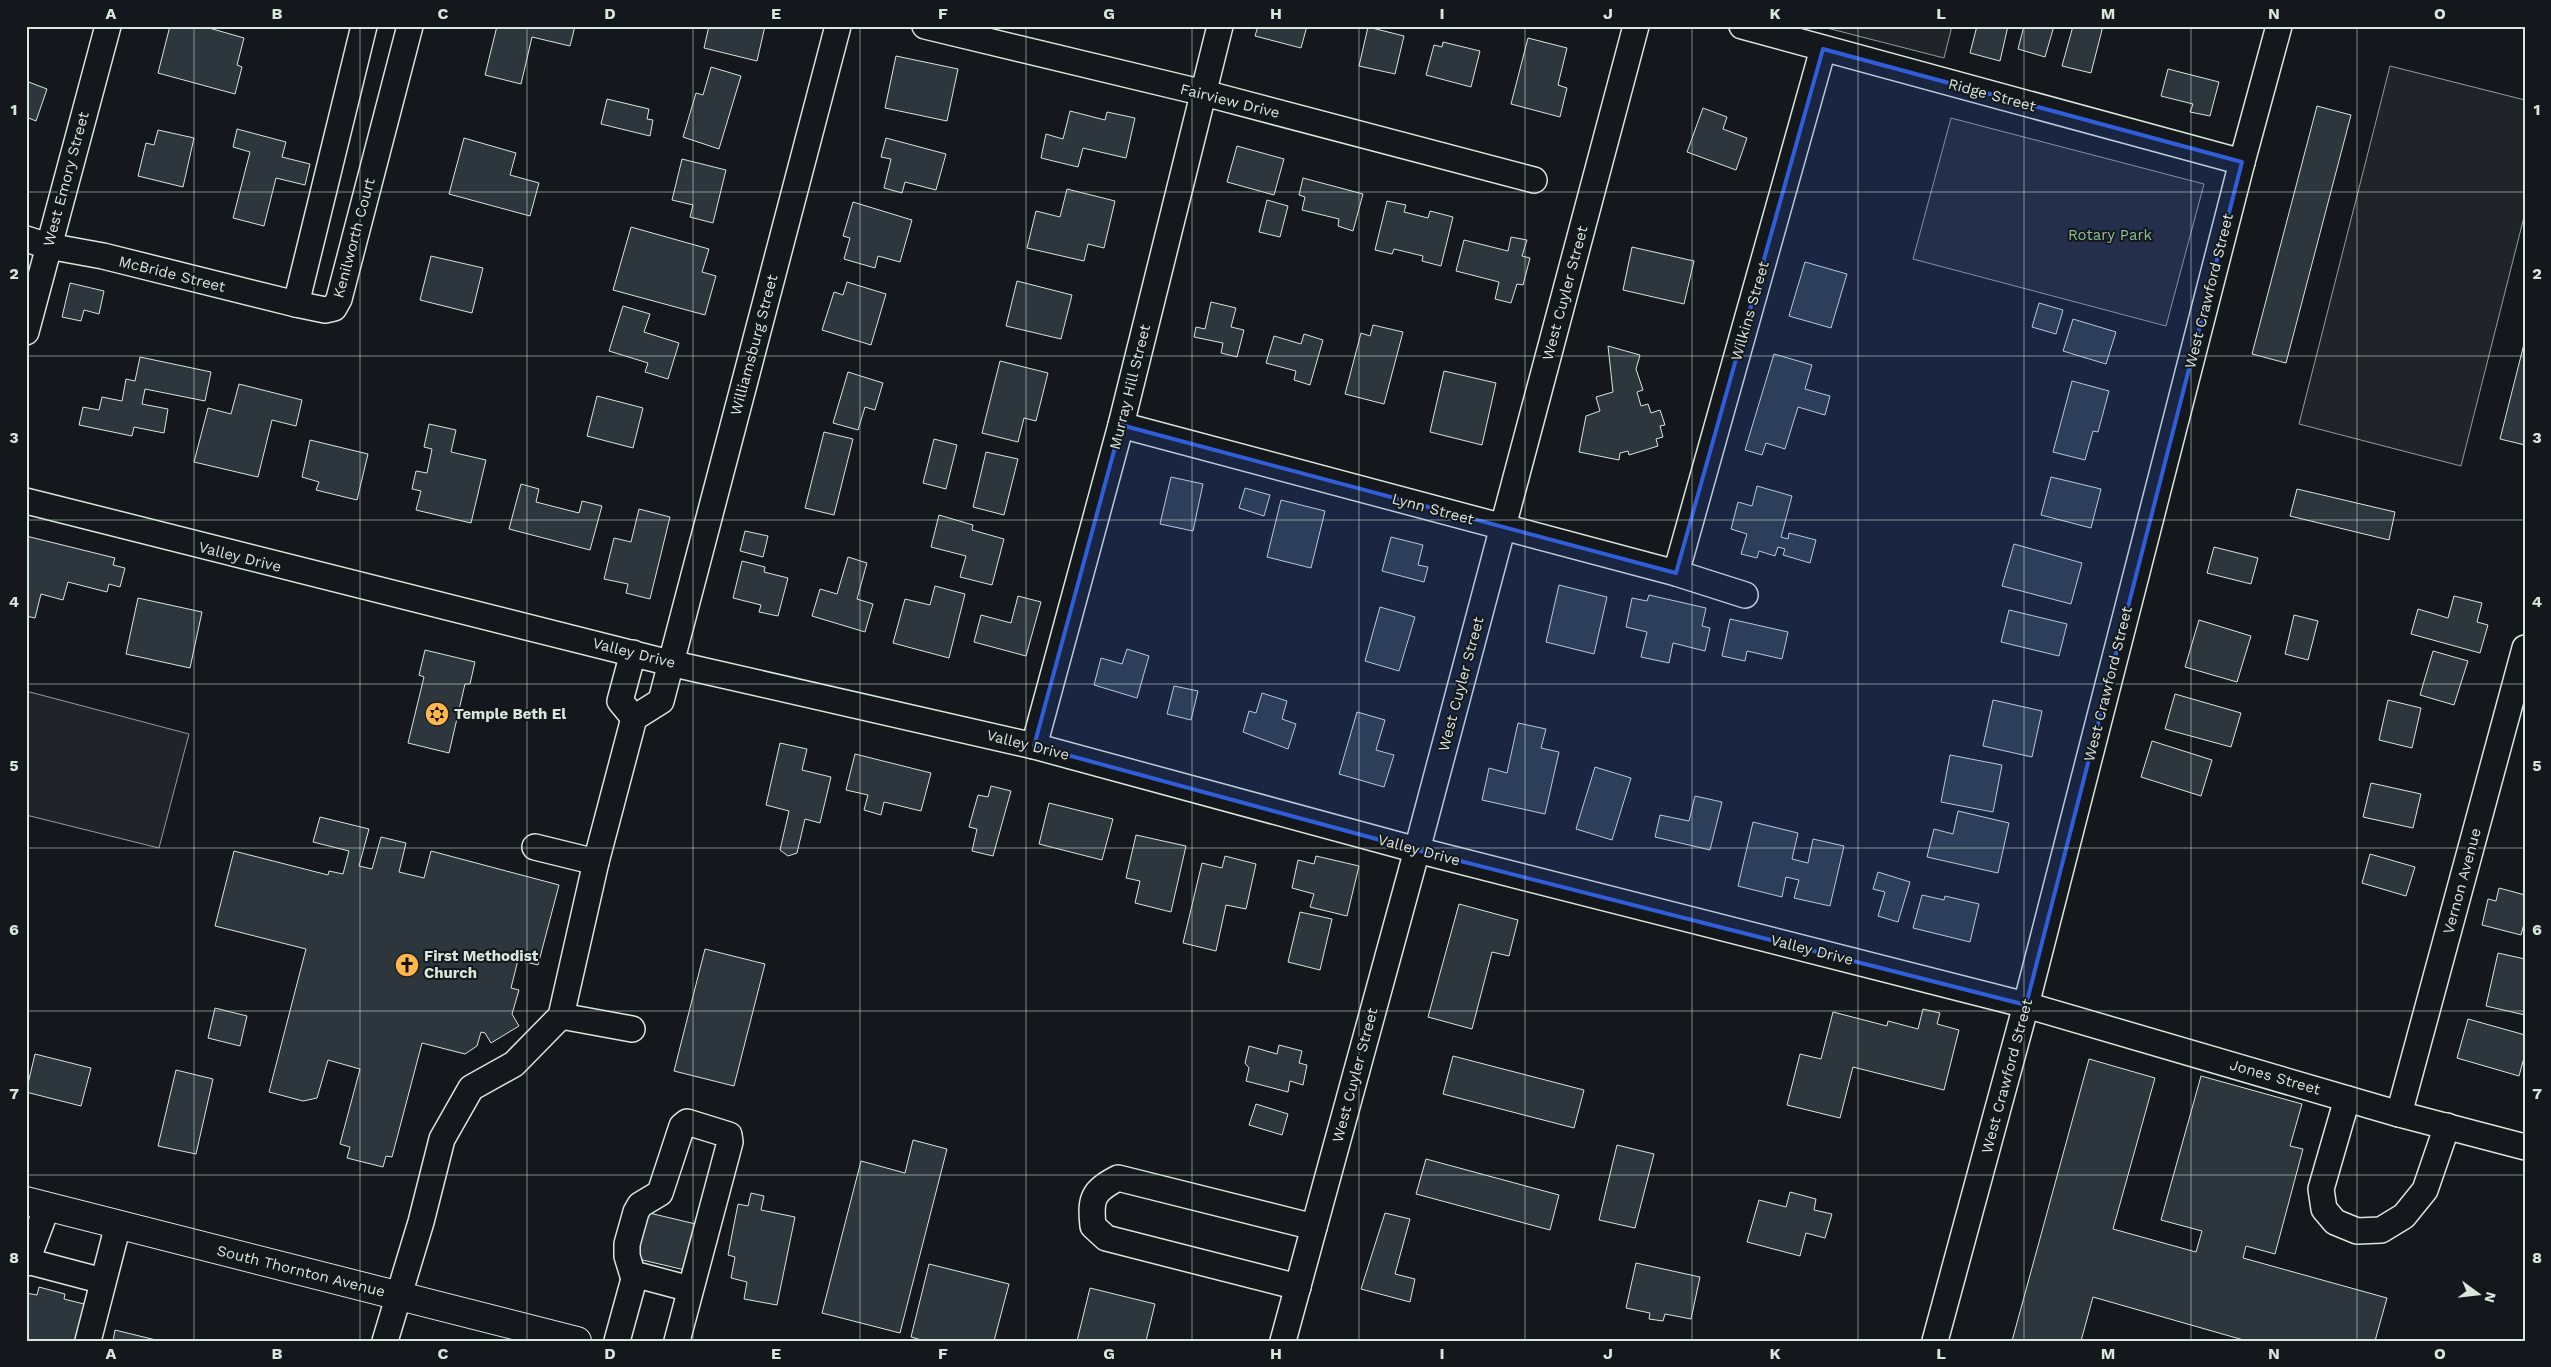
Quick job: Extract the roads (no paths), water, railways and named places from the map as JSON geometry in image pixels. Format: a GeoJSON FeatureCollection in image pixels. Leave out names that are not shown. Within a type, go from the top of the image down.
{"type":"FeatureCollection","features":[{"type":"Feature","properties":{"kind":"main road","name":"South Thornton Avenue"},"geometry":{"type":"LineString","coordinates":[[37,1204],[576,1341]]}},
{"type":"Feature","properties":{"kind":"street","name":"West Emory Street"},"geometry":{"type":"LineString","coordinates":[[26,332],[37,243],[108,26]]}},
{"type":"Feature","properties":{"kind":"street"},"geometry":{"type":"LineString","coordinates":[[296,304],[364,26]]}},
{"type":"Feature","properties":{"kind":"street","name":"Kenilworth Court"},"geometry":{"type":"LineString","coordinates":[[296,304],[325,310],[334,308],[339,300],[410,26]]}},
{"type":"Feature","properties":{"kind":"street","name":"Williamsburg Street"},"geometry":{"type":"LineString","coordinates":[[634,718],[661,701],[838,26]]}},
{"type":"Feature","properties":{"kind":"street","name":"Fairview Drive"},"geometry":{"type":"LineString","coordinates":[[925,26],[1204,93],[1534,180]]}},
{"type":"Feature","properties":{"kind":"street","name":"Murray Hill Street"},"geometry":{"type":"LineString","coordinates":[[1034,746],[1121,425],[1220,26]]}},
{"type":"Feature","properties":{"kind":"street","name":"West Cuyler Street"},"geometry":{"type":"LineString","coordinates":[[1283,1341],[1417,850],[1636,26]]}},
{"type":"Feature","properties":{"kind":"street","name":"Ridge Street"},"geometry":{"type":"LineString","coordinates":[[1742,26],[2242,162]]}},
{"type":"Feature","properties":{"kind":"street","name":"West Crawford Street"},"geometry":{"type":"LineString","coordinates":[[1935,1341],[2026,1005],[2242,162],[2279,26]]}},
{"type":"Feature","properties":{"kind":"street","name":"Wilkins Street"},"geometry":{"type":"LineString","coordinates":[[1676,573],[1823,49]]}},
{"type":"Feature","properties":{"kind":"street","name":"McBride Street"},"geometry":{"type":"LineString","coordinates":[[37,243],[103,256],[296,304]]}},
{"type":"Feature","properties":{"kind":"street","name":"Lynn Street"},"geometry":{"type":"LineString","coordinates":[[1121,425],[1676,573],[1745,595]]}},
{"type":"Feature","properties":{"kind":"street","name":"Valley Drive"},"geometry":{"type":"LineString","coordinates":[[26,501],[331,580],[670,663],[1034,746],[1417,850],[2026,1005]]}},
{"type":"Feature","properties":{"kind":"street","name":"Vernon Avenue"},"geometry":{"type":"LineString","coordinates":[[2399,1114],[2525,648]]}},
{"type":"Feature","properties":{"kind":"street"},"geometry":{"type":"LineString","coordinates":[[385,1341],[397,1296],[421,1222],[442,1139],[471,1088],[514,1064],[561,1016],[596,862],[634,718],[620,701],[633,653]]}},
{"type":"Feature","properties":{"kind":"street"},"geometry":{"type":"LineString","coordinates":[[535,847],[596,862]]}},
{"type":"Feature","properties":{"kind":"street","name":"Jones Street"},"geometry":{"type":"LineString","coordinates":[[2026,1005],[2399,1114],[2525,1147]]}},
{"type":"Feature","properties":{"kind":"street"},"geometry":{"type":"LineString","coordinates":[[561,1016],[632,1029]]}},
{"type":"Feature","properties":{"kind":"street"},"geometry":{"type":"LineString","coordinates":[[2347,1099],[2321,1189],[2324,1208],[2335,1222],[2357,1232],[2381,1230],[2404,1216],[2425,1190],[2447,1126]]}},
{"type":"Feature","properties":{"kind":"street"},"geometry":{"type":"LineString","coordinates":[[617,1341],[634,1279],[627,1256],[627,1244],[636,1212],[640,1205],[660,1193],[682,1126],[687,1122],[729,1135],[730,1142],[676,1341]]}},
{"type":"Feature","properties":{"kind":"street"},"geometry":{"type":"LineString","coordinates":[[1298,1287],[1106,1238],[1092,1226],[1091,1204],[1100,1188],[1118,1178],[1314,1227]]}},
{"type":"Feature","properties":{"kind":"street"},"geometry":{"type":"LineString","coordinates":[[37,1204],[27,1262],[103,1281]]}},
{"type":"Feature","properties":{"kind":"street"},"geometry":{"type":"LineString","coordinates":[[88,1341],[118,1225]]}},
{"type":"Feature","properties":{"kind":"street"},"geometry":{"type":"LineString","coordinates":[[634,1279],[642,1276],[690,1289]]}},
{"type":"Feature","properties":{"kind":"place","name":"Temple Beth El"},"geometry":{"type":"Point","coordinates":[437,714]}},
{"type":"Feature","properties":{"kind":"place","name":"First Methodist Church"},"geometry":{"type":"Point","coordinates":[407,965]}},
{"type":"Feature","properties":{"kind":"park label","name":"Rotary Park"},"geometry":{"type":"Point","coordinates":[2110,235]}}]}
